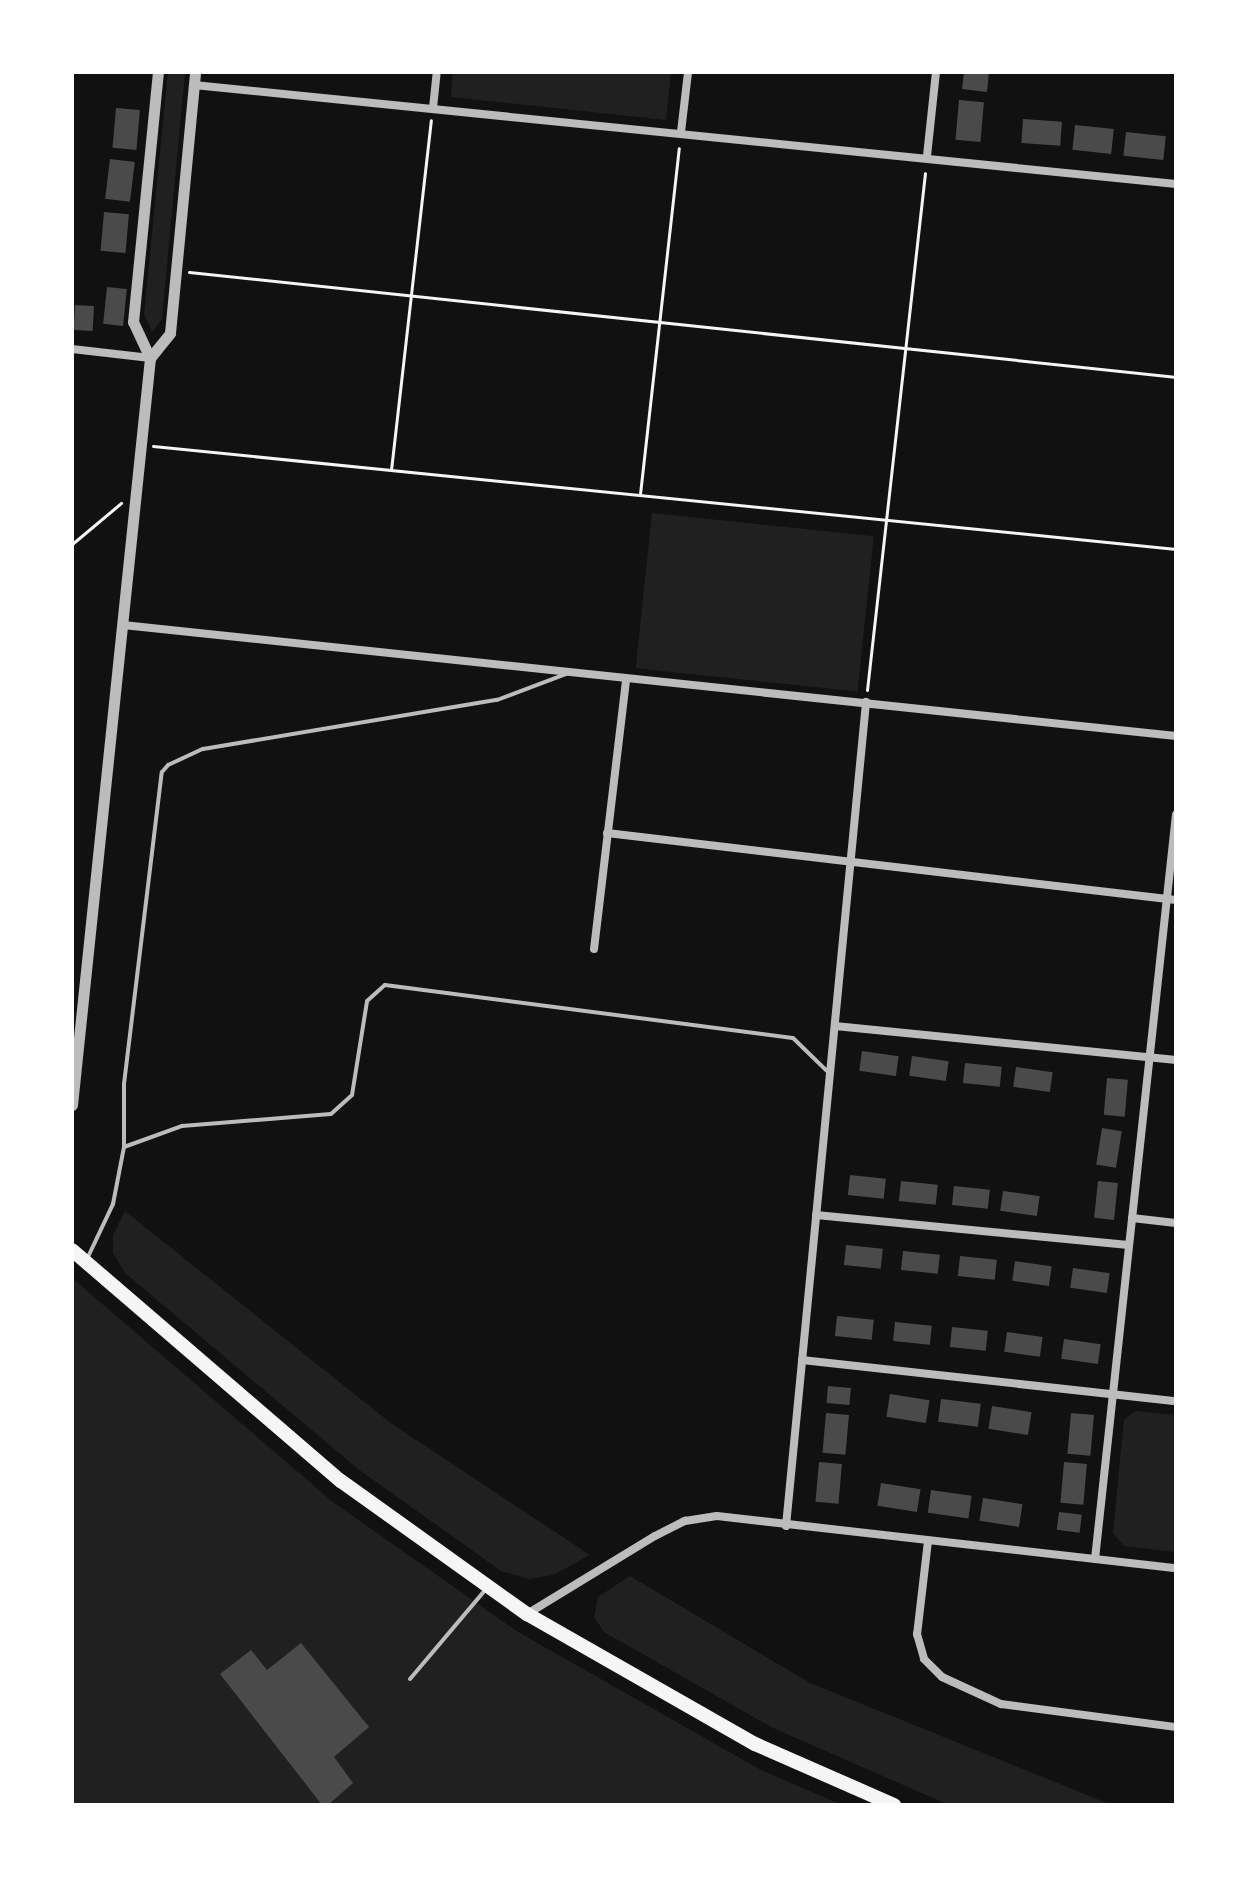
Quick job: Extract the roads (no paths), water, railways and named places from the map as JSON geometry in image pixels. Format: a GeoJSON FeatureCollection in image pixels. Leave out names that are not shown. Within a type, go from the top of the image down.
{"type":"FeatureCollection","features":[{"type":"Feature","properties":{"kind":"highway"},"geometry":{"type":"LineString","coordinates":[[72,1250],[341,1481],[527,1614],[755,1744],[894,1805]]}},
{"type":"Feature","properties":{"kind":"street"},"geometry":{"type":"LineString","coordinates":[[72,1105],[150,358],[133,322],[158,72]]}},
{"type":"Feature","properties":{"kind":"street"},"geometry":{"type":"LineString","coordinates":[[150,358],[170,333],[195,72]]}},
{"type":"Feature","properties":{"kind":"street"},"geometry":{"type":"LineString","coordinates":[[433,108],[437,72]]}},
{"type":"Feature","properties":{"kind":"street"},"geometry":{"type":"LineString","coordinates":[[681,132],[688,72]]}},
{"type":"Feature","properties":{"kind":"street"},"geometry":{"type":"LineString","coordinates":[[927,156],[936,72]]}},
{"type":"Feature","properties":{"kind":"street"},"geometry":{"type":"LineString","coordinates":[[194,85],[927,156],[1176,184]]}},
{"type":"Feature","properties":{"kind":"street"},"geometry":{"type":"LineString","coordinates":[[72,349],[150,358]]}},
{"type":"Feature","properties":{"kind":"street"},"geometry":{"type":"LineString","coordinates":[[123,625],[575,670],[626,679],[1176,736]]}},
{"type":"Feature","properties":{"kind":"street"},"geometry":{"type":"LineString","coordinates":[[594,949],[626,679]]}},
{"type":"Feature","properties":{"kind":"street"},"geometry":{"type":"LineString","coordinates":[[786,1526],[866,702]]}},
{"type":"Feature","properties":{"kind":"street"},"geometry":{"type":"LineString","coordinates":[[1095,1559],[1149,1058],[1171,900],[1176,814]]}},
{"type":"Feature","properties":{"kind":"street"},"geometry":{"type":"LineString","coordinates":[[607,833],[1171,900]]}},
{"type":"Feature","properties":{"kind":"street"},"geometry":{"type":"LineString","coordinates":[[835,1026],[1176,1060]]}},
{"type":"Feature","properties":{"kind":"street"},"geometry":{"type":"LineString","coordinates":[[816,1215],[1129,1245]]}},
{"type":"Feature","properties":{"kind":"street"},"geometry":{"type":"LineString","coordinates":[[1132,1218],[1176,1223]]}},
{"type":"Feature","properties":{"kind":"street"},"geometry":{"type":"LineString","coordinates":[[802,1360],[1176,1401]]}},
{"type":"Feature","properties":{"kind":"street"},"geometry":{"type":"LineString","coordinates":[[527,1614],[685,1521],[717,1516],[1176,1568]]}},
{"type":"Feature","properties":{"kind":"street"},"geometry":{"type":"LineString","coordinates":[[928,1541],[917,1634],[924,1659],[964,1691],[1001,1704],[1176,1727]]}},
{"type":"Feature","properties":{"kind":"lane"},"geometry":{"type":"LineString","coordinates":[[85,1262],[113,1204],[124,1147],[124,1084],[162,772],[168,765],[203,749],[497,700],[575,670]]}},
{"type":"Feature","properties":{"kind":"lane"},"geometry":{"type":"LineString","coordinates":[[124,1147],[182,1126],[331,1114],[352,1095],[367,1001],[385,985],[793,1038],[830,1073]]}},
{"type":"Feature","properties":{"kind":"lane"},"geometry":{"type":"LineString","coordinates":[[410,1679],[489,1586]]}}]}
